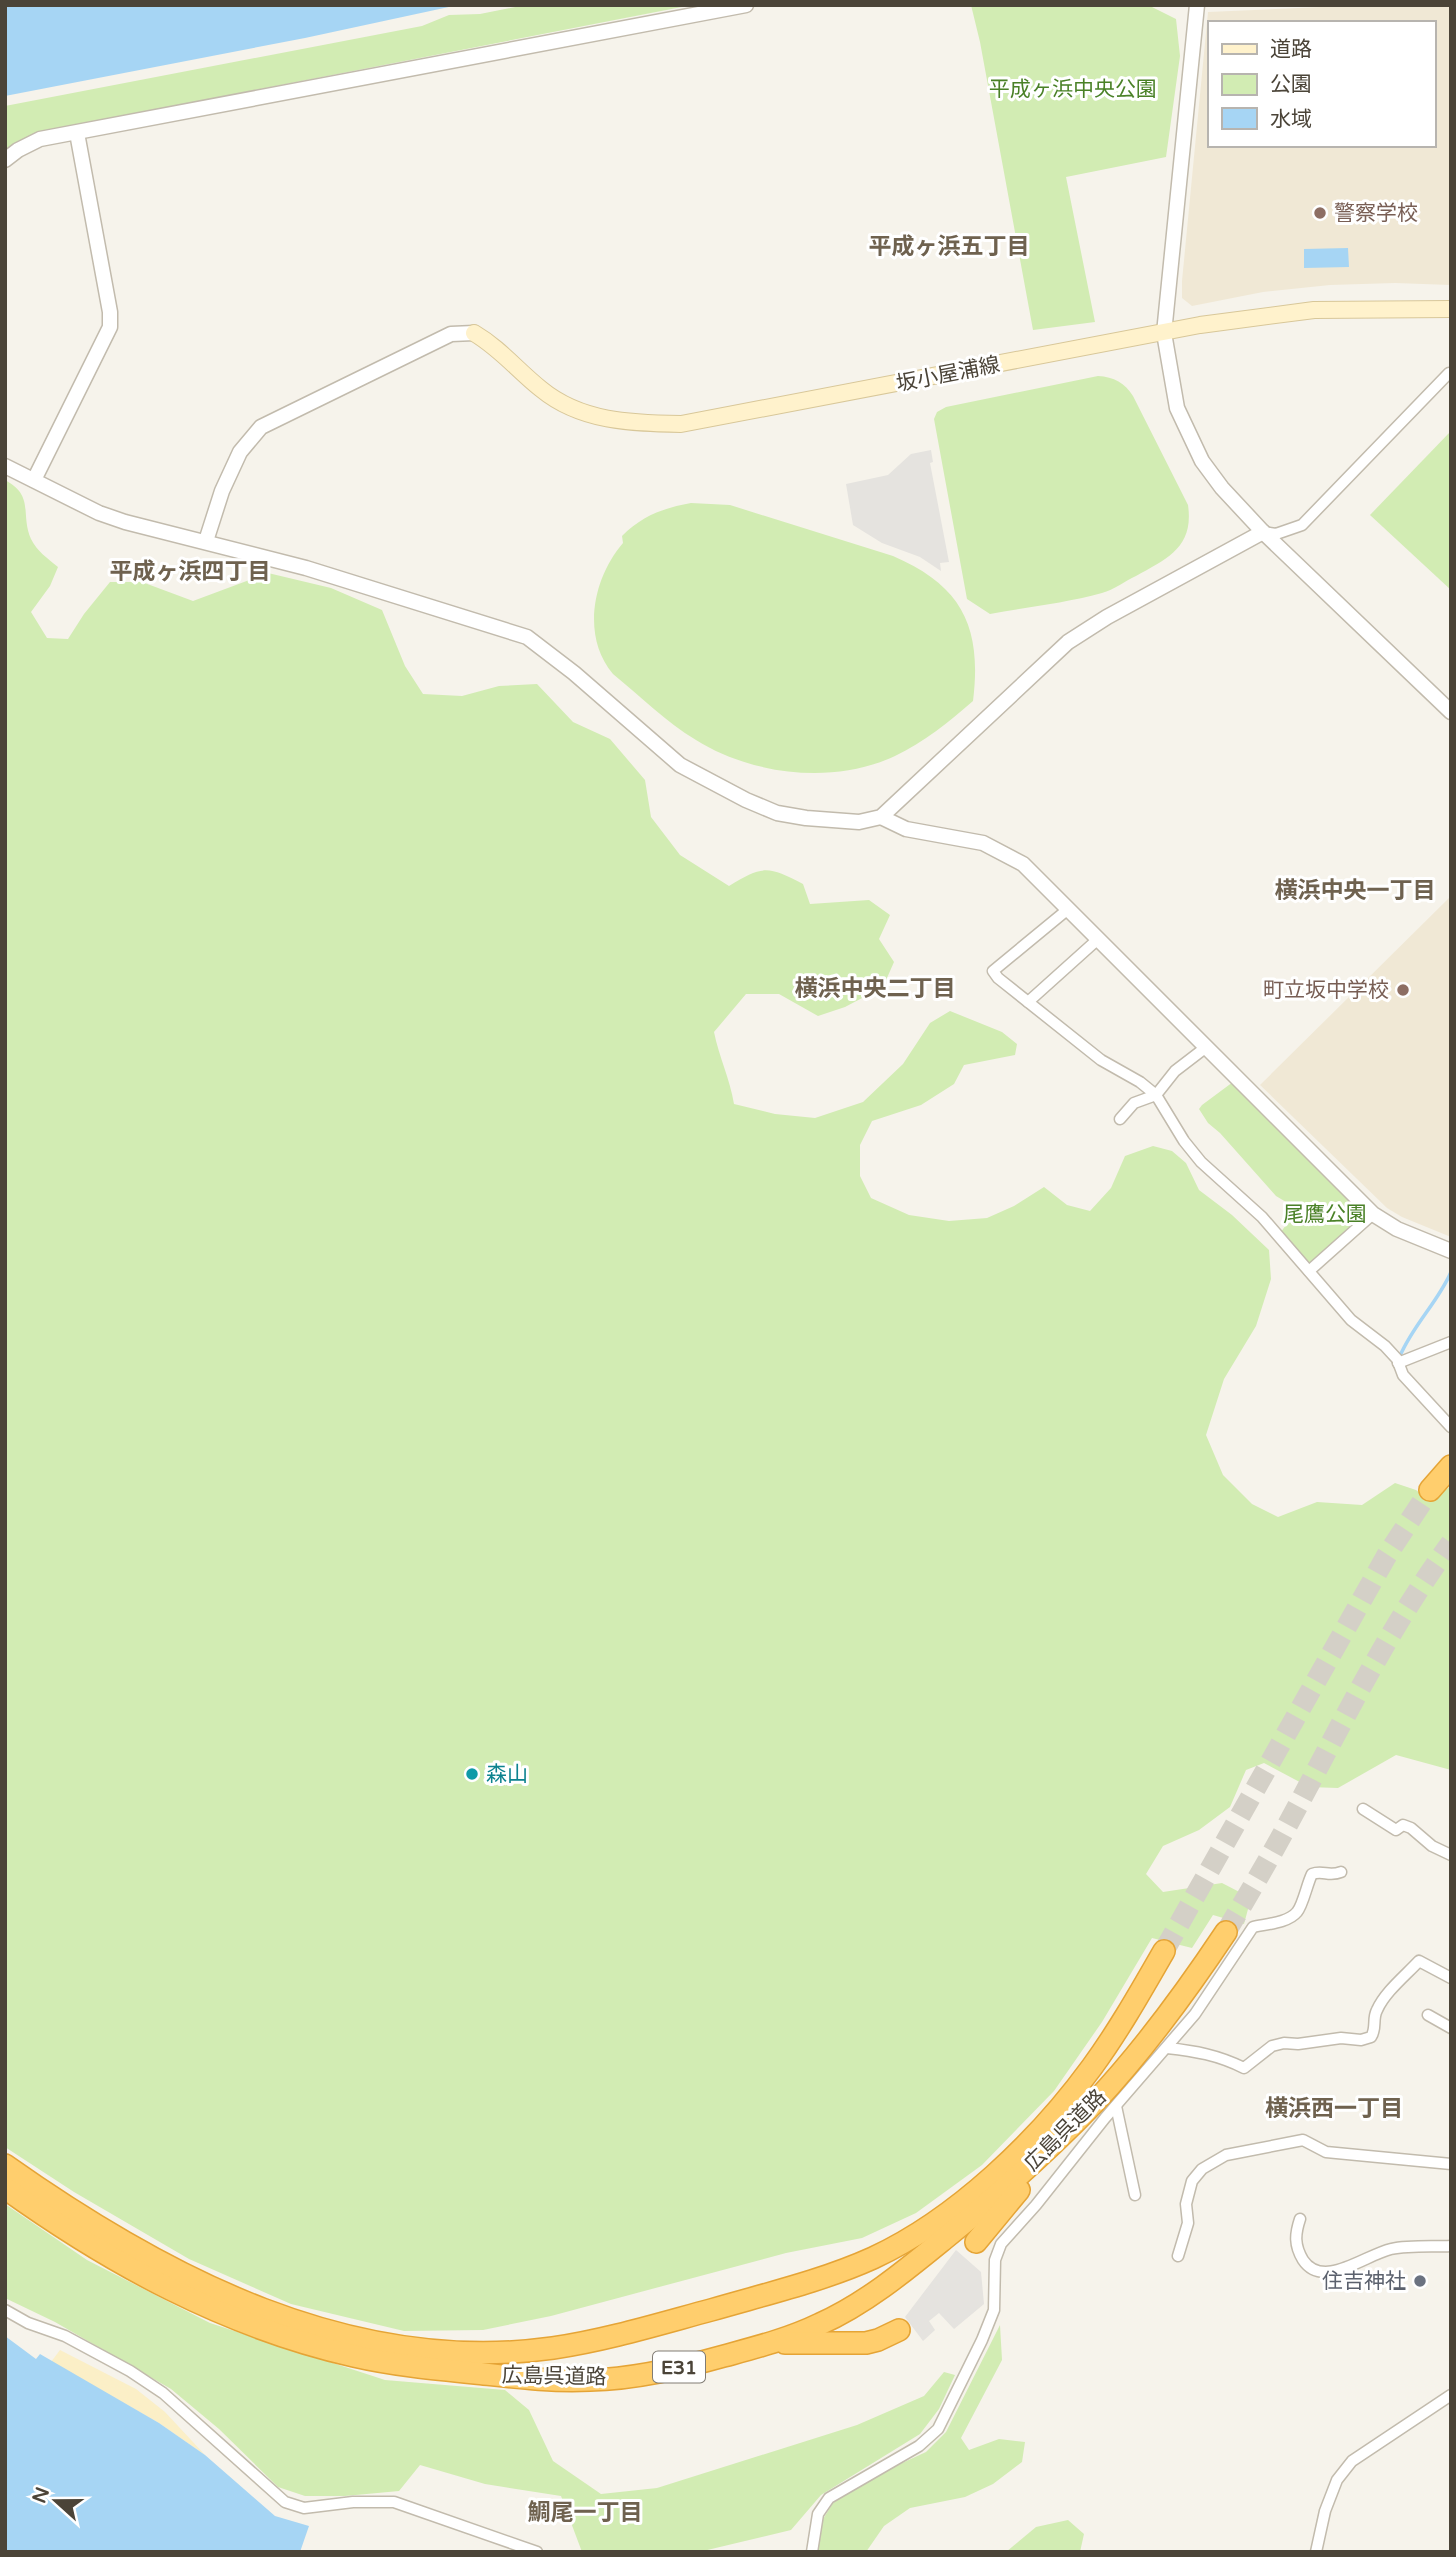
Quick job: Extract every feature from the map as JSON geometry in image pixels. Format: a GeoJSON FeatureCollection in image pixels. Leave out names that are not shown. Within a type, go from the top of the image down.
{"type":"FeatureCollection","features":[{"type":"Feature","properties":{"kind":"highway"},"geometry":{"type":"LineString","coordinates":[[1430,1490],[1451,1466]]}},
{"type":"Feature","properties":{"kind":"highway","name":"広島呉道路"},"geometry":{"type":"LineString","coordinates":[[5,2188],[83,2240],[180,2294],[283,2336],[355,2356],[427,2369],[590,2381],[667,2370],[773,2342],[823,2323],[908,2267],[1106,2103],[1226,1932]]}},
{"type":"Feature","properties":{"kind":"highway","name":"広島呉道路"},"geometry":{"type":"LineString","coordinates":[[5,2165],[71,2211],[172,2269],[232,2298],[308,2325],[395,2345],[469,2353],[552,2348],[600,2340],[842,2270],[902,2243],[930,2225],[1010,2160],[1051,2116],[1091,2069],[1126,2017],[1164,1951]]}},
{"type":"Feature","properties":{"kind":"highway"},"geometry":{"type":"LineString","coordinates":[[976,2242],[1106,2103]]}},
{"type":"Feature","properties":{"kind":"highway"},"geometry":{"type":"LineString","coordinates":[[773,2342],[866,2343],[899,2330]]}},
{"type":"Feature","properties":{"kind":"main road","name":"坂小屋浦線"},"geometry":{"type":"LineString","coordinates":[[474,332],[496,346],[543,391],[575,410],[598,418],[629,423],[681,424],[1200,326],[1314,310],[1451,309]]}},
{"type":"Feature","properties":{"kind":"street"},"geometry":{"type":"LineString","coordinates":[[5,160],[40,139],[746,5]]}},
{"type":"Feature","properties":{"kind":"street"},"geometry":{"type":"LineString","coordinates":[[1197,5],[1164,334],[1177,408],[1202,461],[1222,488],[1263,532],[1451,712]]}},
{"type":"Feature","properties":{"kind":"street"},"geometry":{"type":"LineString","coordinates":[[34,480],[110,327],[110,312],[77,133]]}},
{"type":"Feature","properties":{"kind":"street"},"geometry":{"type":"LineString","coordinates":[[206,541],[222,491],[240,452],[261,427],[451,334],[474,332]]}},
{"type":"Feature","properties":{"kind":"street"},"geometry":{"type":"LineString","coordinates":[[5,466],[99,513],[306,568],[527,637],[574,673],[680,765],[777,813],[859,822],[881,817],[1068,642],[1107,617],[1263,532],[1276,534],[1302,525],[1449,373]]}},
{"type":"Feature","properties":{"kind":"street"},"geometry":{"type":"LineString","coordinates":[[881,817],[906,829],[983,843],[1023,864],[1373,1214],[1397,1229],[1451,1251]]}},
{"type":"Feature","properties":{"kind":"street"},"geometry":{"type":"LineString","coordinates":[[1067,910],[993,971],[998,978],[1101,1060],[1140,1082],[1156,1095],[1184,1141],[1201,1162],[1262,1217],[1351,1321],[1385,1346],[1403,1375],[1451,1427]]}},
{"type":"Feature","properties":{"kind":"street"},"geometry":{"type":"LineString","coordinates":[[1028,1002],[1097,940]]}},
{"type":"Feature","properties":{"kind":"street"},"geometry":{"type":"LineString","coordinates":[[1119,1119],[1134,1103],[1156,1095],[1175,1071],[1205,1048]]}},
{"type":"Feature","properties":{"kind":"street"},"geometry":{"type":"LineString","coordinates":[[1309,1271],[1373,1214]]}},
{"type":"Feature","properties":{"kind":"street"},"geometry":{"type":"LineString","coordinates":[[1398,1363],[1451,1342]]}},
{"type":"Feature","properties":{"kind":"street"},"geometry":{"type":"LineString","coordinates":[[1363,1809],[1396,1830],[1403,1825],[1411,1828],[1432,1846],[1451,1855]]}},
{"type":"Feature","properties":{"kind":"street"},"geometry":{"type":"LineString","coordinates":[[812,2552],[818,2514],[829,2498],[919,2446],[937,2429],[982,2340],[994,2310],[995,2259],[1001,2244],[1036,2205],[1106,2103],[1167,2048],[1195,2014],[1253,1927],[1287,1919],[1297,1912],[1312,1874],[1317,1872],[1333,1875],[1341,1872]]}},
{"type":"Feature","properties":{"kind":"street"},"geometry":{"type":"LineString","coordinates":[[1167,2048],[1199,2051],[1244,2067],[1272,2046],[1284,2042],[1298,2044],[1341,2038],[1371,2038],[1375,2031],[1375,2013],[1382,2001],[1419,1961],[1451,1978]]}},
{"type":"Feature","properties":{"kind":"street"},"geometry":{"type":"LineString","coordinates":[[1427,2015],[1451,2028]]}},
{"type":"Feature","properties":{"kind":"street"},"geometry":{"type":"LineString","coordinates":[[1106,2103],[1123,2131],[1135,2195]]}},
{"type":"Feature","properties":{"kind":"street"},"geometry":{"type":"LineString","coordinates":[[1178,2256],[1188,2222],[1186,2204],[1192,2181],[1202,2169],[1226,2155],[1303,2140],[1326,2152],[1451,2164]]}},
{"type":"Feature","properties":{"kind":"street"},"geometry":{"type":"LineString","coordinates":[[1300,2219],[1296,2245],[1309,2269],[1317,2272],[1344,2268],[1395,2248],[1451,2246]]}},
{"type":"Feature","properties":{"kind":"street"},"geometry":{"type":"LineString","coordinates":[[5,2310],[28,2323],[65,2336],[130,2371],[163,2393],[285,2502],[304,2508],[353,2502],[394,2502],[537,2552]]}},
{"type":"Feature","properties":{"kind":"street"},"geometry":{"type":"LineString","coordinates":[[1316,2552],[1325,2511],[1337,2480],[1352,2461],[1451,2395]]}},
{"type":"Feature","properties":{"kind":"shaded area","name":"警察学校"},"geometry":{"type":"Polygon","coordinates":[[[1366,5],[1451,5],[1451,285],[1330,285],[1263,292],[1192,306],[1182,298],[1208,12],[1366,5]]]}},
{"type":"Feature","properties":{"kind":"shaded area"},"geometry":{"type":"Polygon","coordinates":[[[931,450],[933,462],[930,463],[949,562],[940,563],[941,571],[920,557],[882,543],[853,525],[846,484],[888,475],[911,454],[931,450]]]}},
{"type":"Feature","properties":{"kind":"shaded area","name":"町立坂中学校"},"geometry":{"type":"Polygon","coordinates":[[[1451,896],[1451,1237],[1387,1208],[1260,1085],[1451,896]]]}},
{"type":"Feature","properties":{"kind":"shaded area"},"geometry":{"type":"Polygon","coordinates":[[[956,2250],[981,2272],[984,2304],[954,2329],[939,2313],[929,2321],[935,2330],[923,2341],[905,2317],[956,2250]]]}},
{"type":"Feature","properties":{"kind":"green space"},"geometry":{"type":"Polygon","coordinates":[[[525,5],[692,5],[44,131],[18,141],[5,150],[5,106],[422,26],[449,15],[480,14],[525,5]]]}},
{"type":"Feature","properties":{"kind":"green space","name":"平成ヶ浜中央公園"},"geometry":{"type":"Polygon","coordinates":[[[971,5],[1148,5],[1176,19],[1180,56],[1166,157],[1066,177],[1095,322],[1033,330],[971,5]]]}},
{"type":"Feature","properties":{"kind":"green space"},"geometry":{"type":"Polygon","coordinates":[[[1098,376],[1119,382],[1133,396],[1188,505],[1189,519],[1183,541],[1168,557],[1106,592],[990,614],[967,599],[934,419],[937,412],[946,407],[1098,376]]]}},
{"type":"Feature","properties":{"kind":"green space"},"geometry":{"type":"Polygon","coordinates":[[[1451,431],[1451,590],[1370,515],[1451,431]]]}},
{"type":"Feature","properties":{"kind":"green space"},"geometry":{"type":"Polygon","coordinates":[[[5,480],[20,492],[24,499],[28,530],[33,543],[58,567],[50,586],[31,612],[47,638],[68,639],[110,582],[142,582],[193,601],[268,573],[331,588],[382,610],[405,666],[423,694],[462,696],[499,686],[537,684],[573,722],[610,739],[645,780],[651,817],[680,855],[729,886],[750,874],[766,870],[803,884],[810,904],[869,900],[890,915],[879,939],[894,962],[883,987],[845,1007],[818,1016],[779,994],[746,994],[714,1032],[734,1104],[775,1114],[815,1118],[863,1102],[903,1064],[930,1023],[950,1011],[1002,1032],[1017,1044],[1015,1055],[964,1065],[954,1084],[921,1105],[872,1121],[860,1145],[860,1176],[871,1198],[909,1215],[949,1221],[987,1218],[1014,1206],[1044,1187],[1067,1205],[1090,1211],[1111,1188],[1125,1156],[1153,1146],[1172,1151],[1186,1163],[1199,1190],[1232,1215],[1269,1250],[1271,1279],[1256,1326],[1224,1379],[1206,1435],[1223,1475],[1252,1504],[1278,1517],[1317,1502],[1362,1505],[1395,1483],[1416,1490],[1430,1501],[1451,1486],[1451,1770],[1396,1755],[1338,1788],[1309,1787],[1264,1763],[1246,1770],[1230,1807],[1199,1830],[1163,1846],[1146,1874],[1163,1892],[1222,1883],[1251,1898],[1244,1924],[1213,1915],[1192,1948],[1152,1938],[1102,2022],[1054,2091],[982,2165],[916,2213],[862,2238],[786,2253],[551,2316],[483,2330],[404,2331],[291,2304],[189,2259],[74,2192],[5,2147],[5,480]]]}},
{"type":"Feature","properties":{"kind":"green space"},"geometry":{"type":"Polygon","coordinates":[[[691,503],[730,505],[893,556],[936,581],[963,612],[970,631],[975,675],[973,701],[936,731],[906,750],[871,765],[846,771],[820,773],[767,768],[718,752],[685,733],[613,674],[603,659],[594,625],[598,590],[604,573],[623,543],[622,536],[653,514],[691,503]]]}},
{"type":"Feature","properties":{"kind":"green space","name":"尾鷹公園"},"geometry":{"type":"Polygon","coordinates":[[[1233,1082],[1367,1214],[1309,1264],[1281,1232],[1295,1212],[1291,1205],[1276,1196],[1208,1123],[1199,1109],[1233,1082]]]}},
{"type":"Feature","properties":{"kind":"green space"},"geometry":{"type":"Polygon","coordinates":[[[5,2204],[87,2260],[210,2323],[385,2380],[505,2390],[529,2410],[553,2461],[601,2494],[657,2488],[857,2425],[924,2396],[944,2372],[955,2375],[939,2409],[920,2434],[821,2495],[791,2530],[699,2552],[582,2552],[561,2496],[485,2484],[420,2465],[399,2491],[345,2496],[305,2496],[278,2487],[219,2429],[171,2389],[55,2322],[5,2298],[5,2204]]]}},
{"type":"Feature","properties":{"kind":"green space"},"geometry":{"type":"Polygon","coordinates":[[[1000,2325],[1002,2360],[961,2438],[969,2450],[999,2439],[1025,2442],[1022,2462],[993,2484],[965,2497],[910,2508],[884,2526],[866,2552],[817,2552],[823,2519],[833,2503],[874,2476],[926,2452],[946,2432],[1000,2325]]]}},
{"type":"Feature","properties":{"kind":"green space"},"geometry":{"type":"Polygon","coordinates":[[[1068,2520],[1084,2534],[1080,2552],[1006,2552],[1036,2527],[1068,2520]]]}},
{"type":"Feature","properties":{"kind":"sand"},"geometry":{"type":"Polygon","coordinates":[[[60,2350],[136,2389],[165,2412],[205,2455],[159,2423],[51,2362],[60,2350]]]}},
{"type":"Feature","properties":{"kind":"water"},"geometry":{"type":"Polygon","coordinates":[[[5,5],[458,5],[305,38],[5,96],[5,5]]]}},
{"type":"Feature","properties":{"kind":"water"},"geometry":{"type":"Polygon","coordinates":[[[1348,248],[1349,267],[1304,268],[1304,249],[1348,248]]]}},
{"type":"Feature","properties":{"kind":"water"},"geometry":{"type":"Polygon","coordinates":[[[5,2336],[36,2359],[40,2354],[159,2423],[205,2455],[275,2516],[309,2526],[300,2552],[5,2552],[5,2336]]]}},
{"type":"Feature","properties":{"kind":"waterway"},"geometry":{"type":"LineString","coordinates":[[1400,1356],[1451,1272]]}},
{"type":"Feature","properties":{"kind":"tunnel"},"geometry":{"type":"LineString","coordinates":[[1164,1951],[1387,1555],[1430,1490]]}},
{"type":"Feature","properties":{"kind":"tunnel"},"geometry":{"type":"LineString","coordinates":[[1226,1932],[1382,1649],[1451,1543]]}},
{"type":"Feature","properties":{"kind":"place","name":"警察学校"},"geometry":{"type":"Point","coordinates":[1320,213]}},
{"type":"Feature","properties":{"kind":"place","name":"町立坂中学校"},"geometry":{"type":"Point","coordinates":[1403,990]}},
{"type":"Feature","properties":{"kind":"place","name":"森山"},"geometry":{"type":"Point","coordinates":[472,1774]}},
{"type":"Feature","properties":{"kind":"place","name":"住吉神社"},"geometry":{"type":"Point","coordinates":[1420,2281]}},
{"type":"Feature","properties":{"kind":"district","name":"平成ヶ浜五丁目"},"geometry":{"type":"Point","coordinates":[949,246]}},
{"type":"Feature","properties":{"kind":"district","name":"平成ヶ浜四丁目"},"geometry":{"type":"Point","coordinates":[190,571]}},
{"type":"Feature","properties":{"kind":"district","name":"横浜中央一丁目"},"geometry":{"type":"Point","coordinates":[1355,890]}},
{"type":"Feature","properties":{"kind":"district","name":"横浜中央二丁目"},"geometry":{"type":"Point","coordinates":[875,988]}},
{"type":"Feature","properties":{"kind":"district","name":"横浜西一丁目"},"geometry":{"type":"Point","coordinates":[1334,2108]}},
{"type":"Feature","properties":{"kind":"district","name":"鯛尾一丁目"},"geometry":{"type":"Point","coordinates":[585,2512]}}]}
